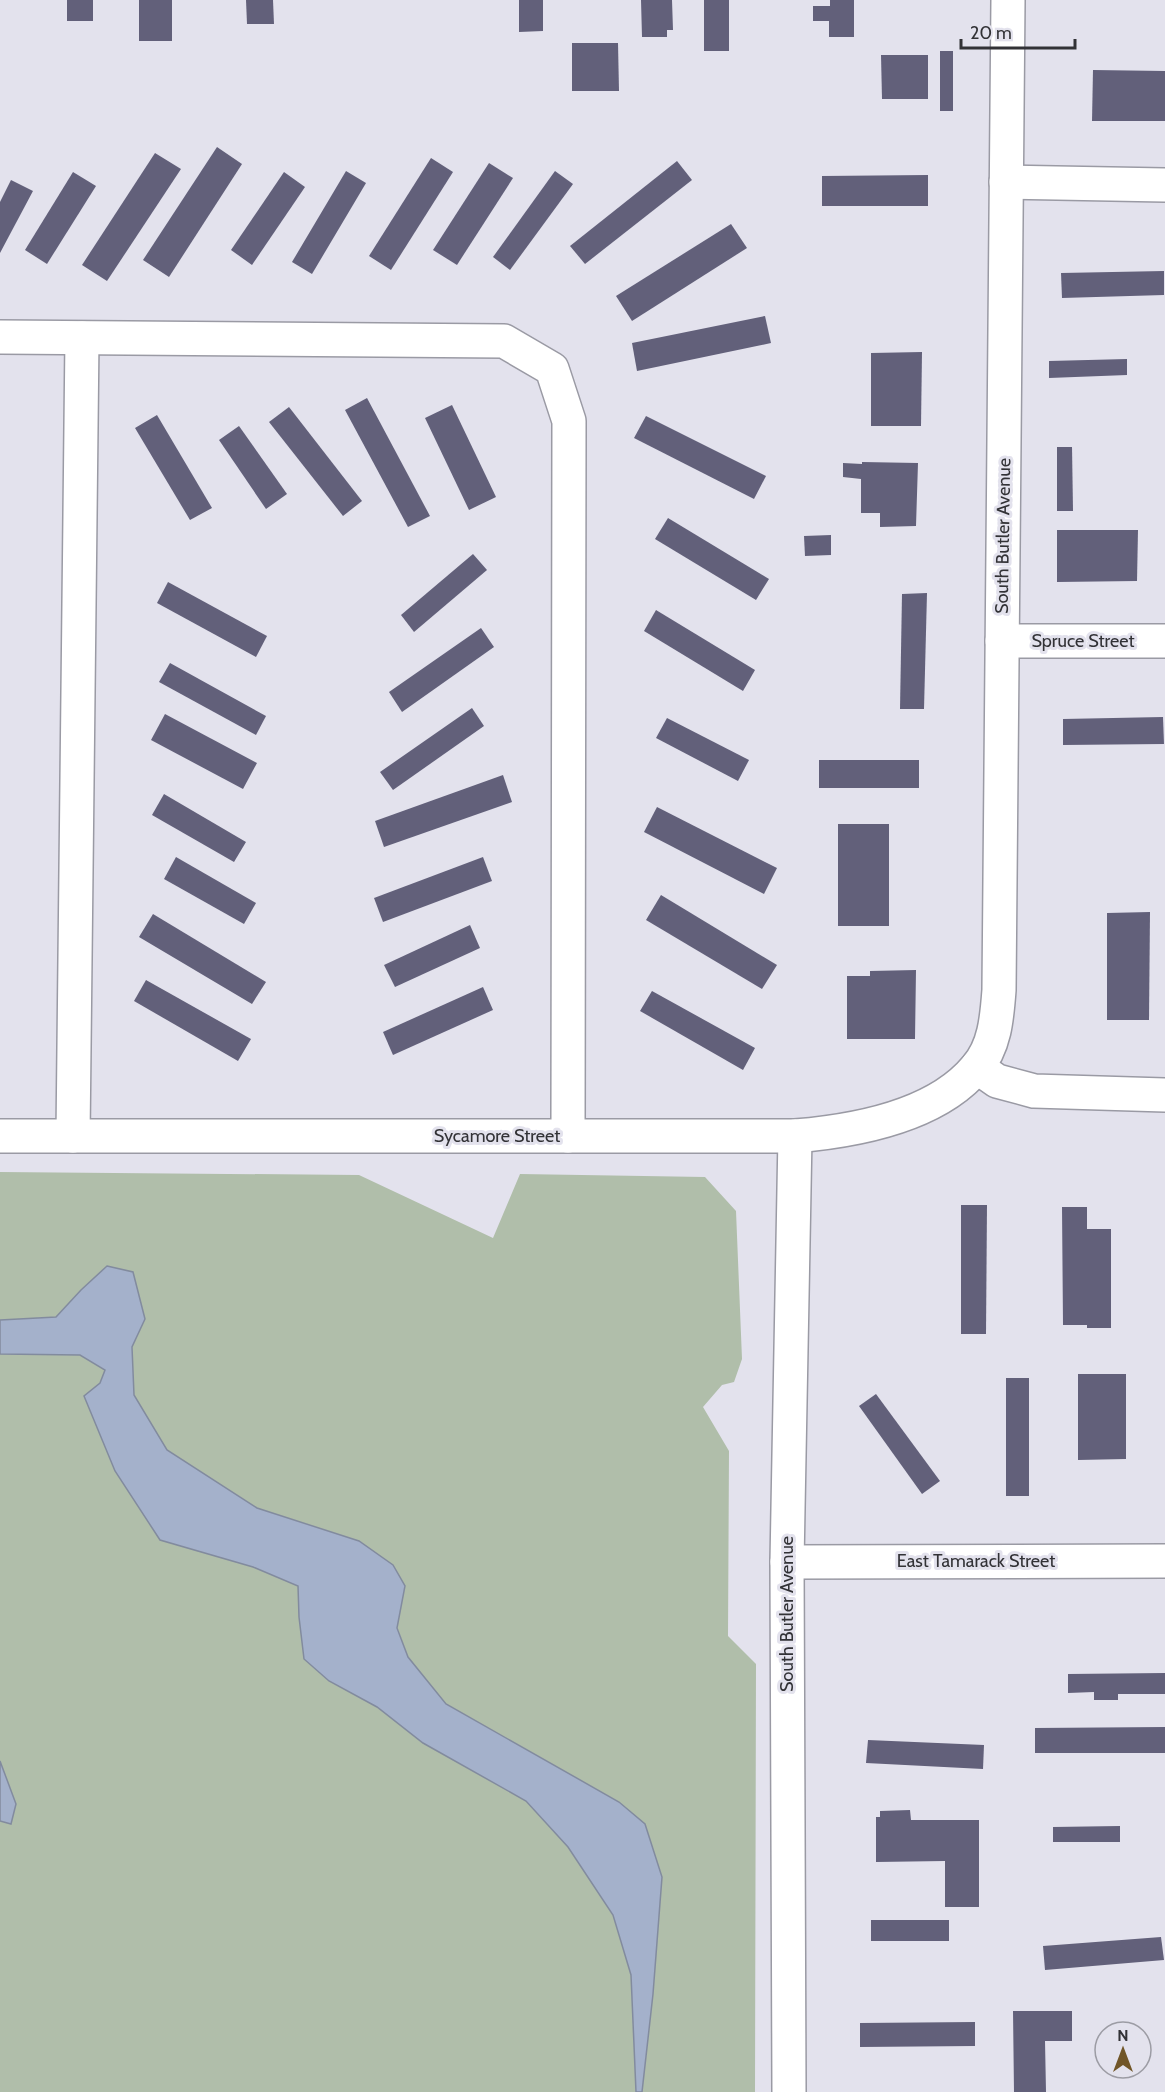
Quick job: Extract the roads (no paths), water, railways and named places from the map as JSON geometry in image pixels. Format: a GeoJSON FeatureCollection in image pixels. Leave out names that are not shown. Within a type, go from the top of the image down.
{"type":"FeatureCollection","features":[{"type":"Feature","properties":{"kind":"street","name":"South Butler Avenue"},"geometry":{"type":"LineString","coordinates":[[977,1067],[990,1044],[996,1023],[999,990],[1008,0]]}},
{"type":"Feature","properties":{"kind":"street"},"geometry":{"type":"LineString","coordinates":[[1006,182],[1165,185]]}},
{"type":"Feature","properties":{"kind":"street"},"geometry":{"type":"LineString","coordinates":[[0,337],[504,341],[552,369],[568,421],[567,1136]]}},
{"type":"Feature","properties":{"kind":"street"},"geometry":{"type":"LineString","coordinates":[[73,1136],[82,338]]}},
{"type":"Feature","properties":{"kind":"street","name":"Spruce Street"},"geometry":{"type":"LineString","coordinates":[[1002,641],[1165,641]]}},
{"type":"Feature","properties":{"kind":"street"},"geometry":{"type":"LineString","coordinates":[[977,1067],[997,1081],[1034,1091],[1165,1095]]}},
{"type":"Feature","properties":{"kind":"street","name":"Sycamore Street"},"geometry":{"type":"LineString","coordinates":[[0,1136],[795,1136],[832,1133],[908,1113],[932,1103],[953,1090],[977,1067]]}},
{"type":"Feature","properties":{"kind":"street","name":"South Butler Avenue"},"geometry":{"type":"LineString","coordinates":[[789,2092],[787,1562],[795,1136]]}},
{"type":"Feature","properties":{"kind":"street","name":"East Tamarack Street"},"geometry":{"type":"LineString","coordinates":[[787,1562],[1165,1561]]}},
{"type":"Feature","properties":{"kind":"water"},"geometry":{"type":"Polygon","coordinates":[[[107,1266],[133,1272],[145,1319],[132,1347],[134,1395],[167,1450],[257,1508],[359,1541],[393,1565],[405,1586],[397,1628],[408,1657],[446,1704],[619,1802],[645,1824],[662,1877],[653,1994],[642,2092],[636,2092],[631,1975],[613,1915],[568,1847],[526,1801],[423,1743],[377,1707],[329,1681],[304,1659],[298,1586],[253,1567],[160,1540],[115,1471],[84,1396],[100,1383],[105,1370],[80,1355],[0,1354],[0,1320],[56,1317],[107,1266]]]}},
{"type":"Feature","properties":{"kind":"water"},"geometry":{"type":"Polygon","coordinates":[[[0,1761],[16,1804],[11,1824],[0,1821],[0,1761]]]}}]}
